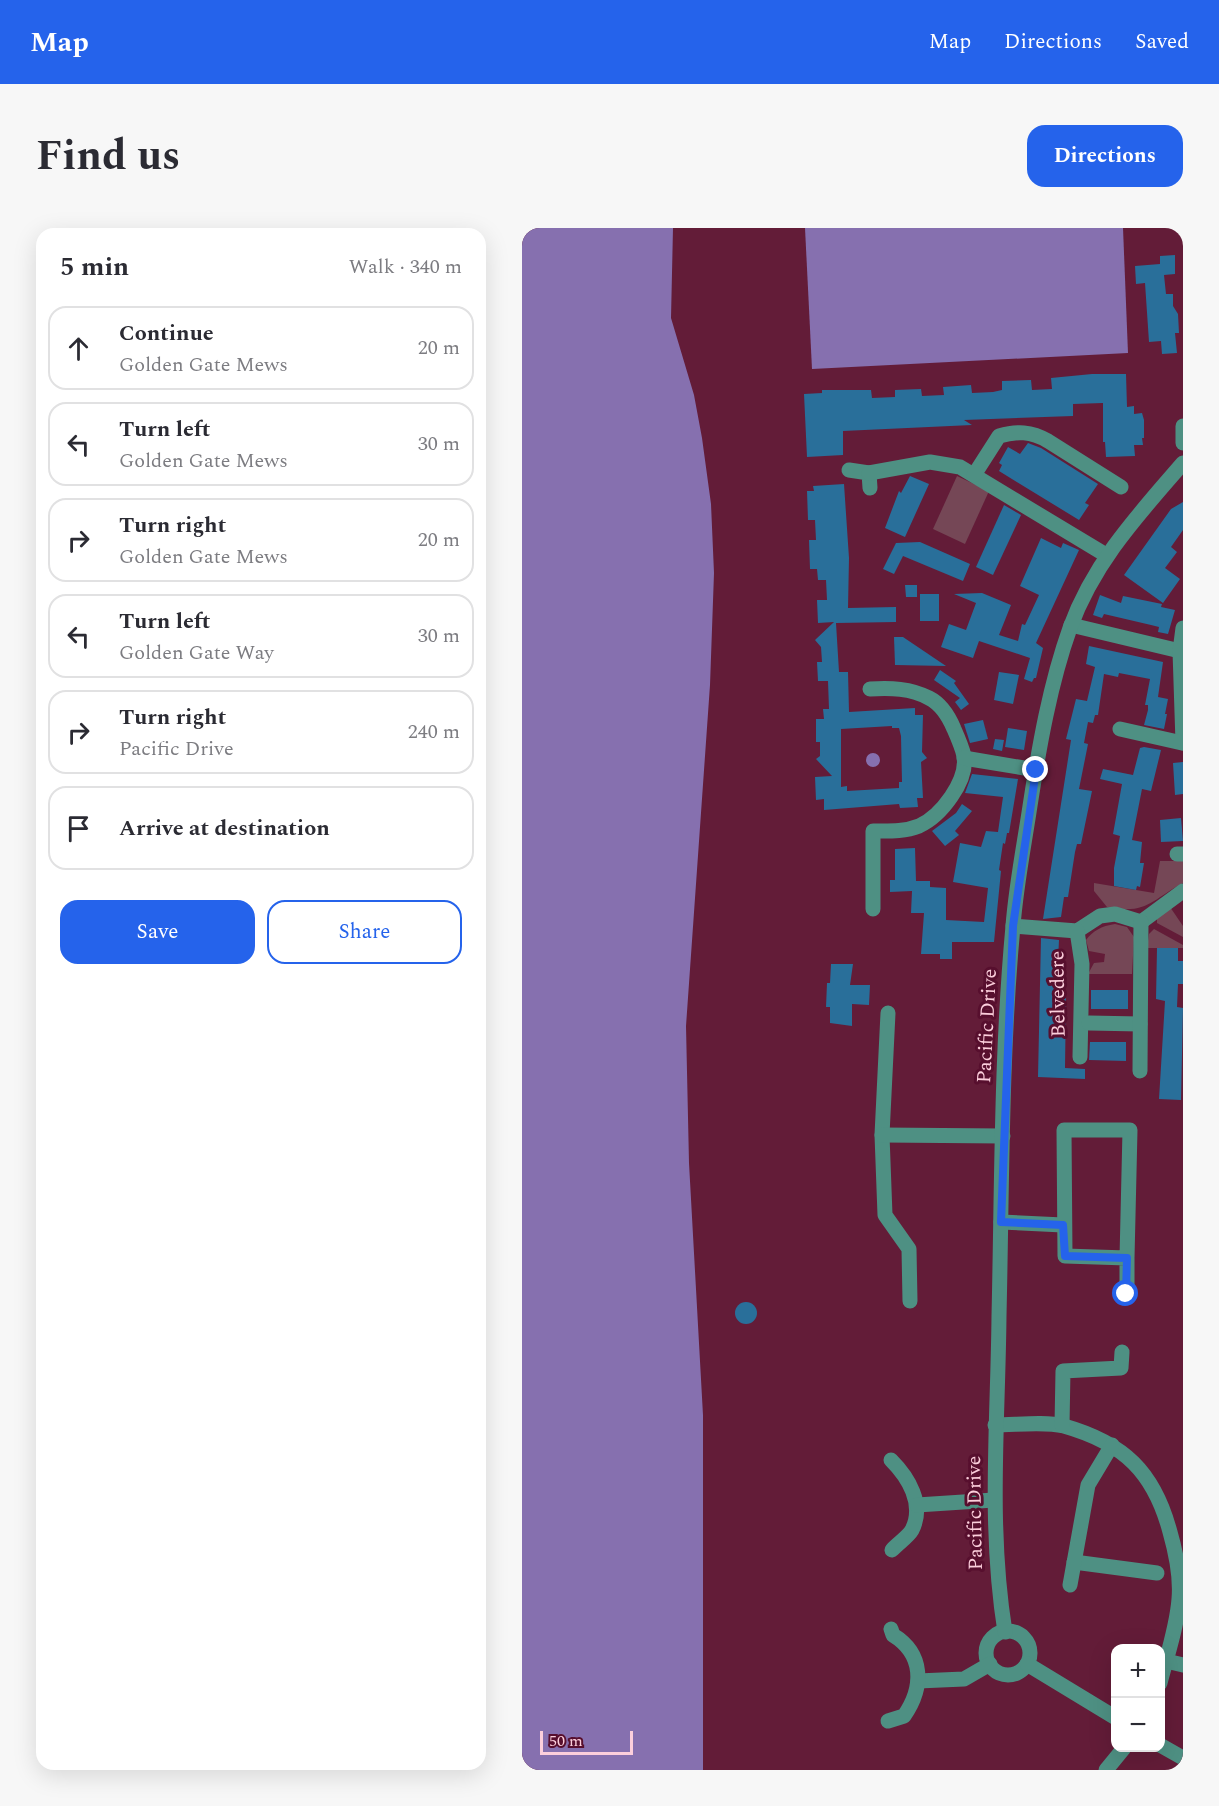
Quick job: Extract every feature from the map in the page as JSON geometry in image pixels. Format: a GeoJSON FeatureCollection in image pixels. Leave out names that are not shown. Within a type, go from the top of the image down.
{"type":"FeatureCollection","features":[{"type":"Feature","properties":{"kind":"street"},"geometry":{"type":"LineString","coordinates":[[1183,426],[1183,443]]}},
{"type":"Feature","properties":{"kind":"street"},"geometry":{"type":"LineString","coordinates":[[974,475],[999,436],[1017,431],[1037,435],[1121,487]]}},
{"type":"Feature","properties":{"kind":"street"},"geometry":{"type":"LineString","coordinates":[[849,470],[869,481],[930,462],[960,467],[1106,555]]}},
{"type":"Feature","properties":{"kind":"street","name":"Pacific Drive"},"geometry":{"type":"LineString","coordinates":[[1005,1632],[995,1568],[994,1500],[1003,1137],[1013,926],[1036,770],[1071,625],[1106,555],[1120,535],[1183,463]]}},
{"type":"Feature","properties":{"kind":"street"},"geometry":{"type":"LineString","coordinates":[[1071,625],[1180,651]]}},
{"type":"Feature","properties":{"kind":"street"},"geometry":{"type":"LineString","coordinates":[[1120,729],[1182,743],[1180,651],[1183,628]]}},
{"type":"Feature","properties":{"kind":"street"},"geometry":{"type":"LineString","coordinates":[[870,689],[893,688],[914,691],[931,699],[944,711],[952,723],[964,758],[957,786],[946,804],[932,818],[916,827],[900,831],[873,831],[873,909]]}},
{"type":"Feature","properties":{"kind":"street"},"geometry":{"type":"LineString","coordinates":[[964,758],[1036,770]]}},
{"type":"Feature","properties":{"kind":"street"},"geometry":{"type":"LineString","coordinates":[[1141,922],[1183,891]]}},
{"type":"Feature","properties":{"kind":"street"},"geometry":{"type":"LineString","coordinates":[[1013,926],[1077,931],[1100,916],[1115,914],[1141,922]]}},
{"type":"Feature","properties":{"kind":"street"},"geometry":{"type":"LineString","coordinates":[[1140,1071],[1141,922]]}},
{"type":"Feature","properties":{"kind":"street","name":"Belvedere"},"geometry":{"type":"LineString","coordinates":[[1077,931],[1082,964],[1080,1057]]}},
{"type":"Feature","properties":{"kind":"street"},"geometry":{"type":"LineString","coordinates":[[888,1013],[882,1135],[885,1215],[909,1249],[910,1301]]}},
{"type":"Feature","properties":{"kind":"street"},"geometry":{"type":"LineString","coordinates":[[1089,1023],[1140,1024]]}},
{"type":"Feature","properties":{"kind":"street"},"geometry":{"type":"LineString","coordinates":[[1126,1294],[1127,1258],[1130,1130],[1064,1130],[1065,1256],[1127,1258]]}},
{"type":"Feature","properties":{"kind":"street"},"geometry":{"type":"LineString","coordinates":[[882,1135],[1003,1137]]}},
{"type":"Feature","properties":{"kind":"street"},"geometry":{"type":"LineString","coordinates":[[1001,1222],[1063,1225]]}},
{"type":"Feature","properties":{"kind":"street"},"geometry":{"type":"LineString","coordinates":[[1062,1425],[1064,1371],[1121,1368],[1122,1352]]}},
{"type":"Feature","properties":{"kind":"street"},"geometry":{"type":"LineString","coordinates":[[995,1425],[1062,1425],[1112,1445],[1148,1476],[1160,1500],[1175,1548],[1179,1599],[1165,1665]]}},
{"type":"Feature","properties":{"kind":"street"},"geometry":{"type":"LineString","coordinates":[[1070,1585],[1088,1485],[1112,1445]]}},
{"type":"Feature","properties":{"kind":"street"},"geometry":{"type":"LineString","coordinates":[[891,1460],[907,1477],[916,1505],[912,1530],[892,1551]]}},
{"type":"Feature","properties":{"kind":"street"},"geometry":{"type":"LineString","coordinates":[[916,1505],[994,1500]]}},
{"type":"Feature","properties":{"kind":"street"},"geometry":{"type":"LineString","coordinates":[[1074,1562],[1157,1573]]}},
{"type":"Feature","properties":{"kind":"street"},"geometry":{"type":"LineString","coordinates":[[888,1721],[904,1716],[918,1681],[916,1659],[903,1642],[892,1635],[891,1629]]}},
{"type":"Feature","properties":{"kind":"street"},"geometry":{"type":"LineString","coordinates":[[1005,1632],[1013,1632],[1026,1641],[1030,1656],[1022,1670],[1008,1675],[994,1670],[987,1652],[990,1641],[1005,1632]]}},
{"type":"Feature","properties":{"kind":"street"},"geometry":{"type":"LineString","coordinates":[[1166,1661],[1183,1665]]}},
{"type":"Feature","properties":{"kind":"street"},"geometry":{"type":"LineString","coordinates":[[918,1681],[964,1679],[990,1664]]}},
{"type":"Feature","properties":{"kind":"street"},"geometry":{"type":"LineString","coordinates":[[1027,1664],[1111,1715]]}},
{"type":"Feature","properties":{"kind":"street"},"geometry":{"type":"LineString","coordinates":[[1165,1747],[1183,1758]]}},
{"type":"Feature","properties":{"kind":"street"},"geometry":{"type":"LineString","coordinates":[[1106,1770],[1121,1752]]}},
{"type":"Feature","properties":{"kind":"shaded area"},"geometry":{"type":"Polygon","coordinates":[[[522,228],[673,228],[671,318],[694,395],[711,504],[714,573],[710,685],[686,1026],[689,1163],[703,1415],[703,1770],[522,1770],[522,228]]]}},
{"type":"Feature","properties":{"kind":"shaded area"},"geometry":{"type":"Polygon","coordinates":[[[805,228],[1123,228],[1128,353],[812,369],[805,228]]]}},
{"type":"Feature","properties":{"kind":"shaded area"},"geometry":{"type":"Polygon","coordinates":[[[957,476],[989,491],[965,544],[933,529],[957,476]]]}},
{"type":"Feature","properties":{"kind":"shaded area"},"geometry":{"type":"Polygon","coordinates":[[[870,753],[876,753],[880,760],[876,767],[870,767],[866,763],[866,757],[870,753]]]}},
{"type":"Feature","properties":{"kind":"shaded area"},"geometry":{"type":"Polygon","coordinates":[[[1160,861],[1183,861],[1183,883],[1148,904],[1131,909],[1107,907],[1094,891],[1094,883],[1154,893],[1160,861]]]}},
{"type":"Feature","properties":{"kind":"shaded area"},"geometry":{"type":"Polygon","coordinates":[[[1170,907],[1183,926],[1183,937],[1157,923],[1157,919],[1170,907]]]}},
{"type":"Feature","properties":{"kind":"shaded area"},"geometry":{"type":"Polygon","coordinates":[[[1115,924],[1127,927],[1134,937],[1132,974],[1088,974],[1094,963],[1104,962],[1105,954],[1089,951],[1086,940],[1098,929],[1115,924]]]}},
{"type":"Feature","properties":{"kind":"shaded area"},"geometry":{"type":"Polygon","coordinates":[[[1154,929],[1183,945],[1183,948],[1147,948],[1149,934],[1154,929]]]}},
{"type":"Feature","properties":{"kind":"building"},"geometry":{"type":"Polygon","coordinates":[[[1175,255],[1175,274],[1164,275],[1166,294],[1173,294],[1173,306],[1178,314],[1179,333],[1175,333],[1177,353],[1162,354],[1161,341],[1149,342],[1145,283],[1136,284],[1135,266],[1160,264],[1160,256],[1175,255]]]}},
{"type":"Feature","properties":{"kind":"building"},"geometry":{"type":"Polygon","coordinates":[[[1092,374],[1126,374],[1127,407],[1134,406],[1134,414],[1142,413],[1144,420],[1143,445],[1134,445],[1135,456],[1106,457],[1105,442],[1103,442],[1103,403],[1073,404],[1073,416],[964,420],[972,425],[843,431],[843,455],[807,457],[804,394],[822,393],[822,390],[871,390],[872,398],[895,397],[895,390],[921,389],[922,396],[944,395],[943,387],[971,385],[972,393],[993,392],[1002,390],[1002,381],[1031,380],[1032,390],[1052,389],[1051,378],[1092,374]]]}},
{"type":"Feature","properties":{"kind":"building"},"geometry":{"type":"Polygon","coordinates":[[[1028,443],[1041,448],[1098,484],[1085,503],[1089,505],[1079,520],[999,471],[1002,465],[999,463],[1008,447],[1020,454],[1028,443]]]}},
{"type":"Feature","properties":{"kind":"building"},"geometry":{"type":"Polygon","coordinates":[[[910,476],[929,484],[905,537],[885,528],[899,491],[901,493],[910,476]]]}},
{"type":"Feature","properties":{"kind":"building"},"geometry":{"type":"Polygon","coordinates":[[[844,484],[849,558],[848,608],[896,607],[896,622],[836,623],[839,672],[848,672],[849,712],[915,708],[915,715],[923,715],[922,752],[927,758],[921,762],[923,798],[917,798],[918,807],[900,808],[899,804],[824,810],[824,799],[816,800],[815,777],[832,776],[816,759],[820,756],[820,742],[816,742],[816,719],[824,719],[823,709],[829,709],[828,681],[818,681],[817,662],[822,662],[821,647],[815,640],[834,622],[818,623],[817,600],[827,600],[826,580],[818,580],[817,569],[810,569],[809,540],[816,540],[815,520],[808,520],[807,491],[814,491],[813,486],[844,484]],[[892,726],[841,729],[841,787],[847,786],[847,791],[899,788],[899,782],[902,782],[901,736],[899,728],[892,728],[892,726]]]}},
{"type":"Feature","properties":{"kind":"building"},"geometry":{"type":"Polygon","coordinates":[[[1183,502],[1183,530],[1171,547],[1177,552],[1165,568],[1180,579],[1163,603],[1124,575],[1171,509],[1183,502]]]}},
{"type":"Feature","properties":{"kind":"building"},"geometry":{"type":"Polygon","coordinates":[[[1004,505],[1021,515],[993,575],[976,567],[1004,505]]]}},
{"type":"Feature","properties":{"kind":"building"},"geometry":{"type":"Polygon","coordinates":[[[1041,538],[1061,548],[1063,543],[1079,550],[1036,643],[1043,648],[1036,678],[1032,682],[1024,679],[1030,658],[979,641],[973,658],[941,647],[949,624],[966,630],[976,603],[954,594],[982,593],[1011,605],[999,635],[1018,641],[1022,624],[1025,625],[1039,595],[1020,586],[1041,538]]]}},
{"type":"Feature","properties":{"kind":"building"},"geometry":{"type":"Polygon","coordinates":[[[920,542],[970,564],[963,581],[903,556],[894,574],[883,569],[896,543],[920,542]]]}},
{"type":"Feature","properties":{"kind":"building"},"geometry":{"type":"Polygon","coordinates":[[[905,585],[917,585],[917,597],[906,597],[905,585]]]}},
{"type":"Feature","properties":{"kind":"building"},"geometry":{"type":"Polygon","coordinates":[[[920,594],[939,594],[939,621],[920,621],[920,594]]]}},
{"type":"Feature","properties":{"kind":"building"},"geometry":{"type":"Polygon","coordinates":[[[1100,595],[1121,603],[1123,596],[1162,604],[1161,607],[1175,610],[1168,634],[1158,632],[1159,627],[1104,614],[1102,618],[1093,615],[1100,595]]]}},
{"type":"Feature","properties":{"kind":"building"},"geometry":{"type":"Polygon","coordinates":[[[894,637],[903,637],[946,666],[895,665],[894,637]]]}},
{"type":"Feature","properties":{"kind":"building"},"geometry":{"type":"Polygon","coordinates":[[[1089,646],[1163,662],[1158,697],[1168,699],[1165,714],[1167,714],[1164,729],[1144,725],[1148,710],[1148,705],[1145,705],[1150,679],[1119,673],[1118,677],[1104,674],[1098,715],[1095,715],[1093,723],[1088,722],[1084,743],[1088,744],[1079,789],[1092,791],[1081,844],[1077,844],[1075,852],[1068,897],[1064,897],[1061,917],[1043,919],[1071,740],[1066,739],[1076,699],[1087,701],[1095,667],[1086,664],[1089,646]]]}},
{"type":"Feature","properties":{"kind":"building"},"geometry":{"type":"Polygon","coordinates":[[[940,670],[956,681],[954,683],[969,704],[961,710],[955,702],[960,698],[934,680],[940,670]]]}},
{"type":"Feature","properties":{"kind":"building"},"geometry":{"type":"Polygon","coordinates":[[[999,672],[1019,675],[1013,704],[994,700],[999,672]]]}},
{"type":"Feature","properties":{"kind":"building"},"geometry":{"type":"Polygon","coordinates":[[[983,720],[988,739],[970,743],[964,724],[983,720]]]}},
{"type":"Feature","properties":{"kind":"building"},"geometry":{"type":"Polygon","coordinates":[[[1008,728],[1027,731],[1024,750],[1005,747],[1008,728]]]}},
{"type":"Feature","properties":{"kind":"building"},"geometry":{"type":"Polygon","coordinates":[[[995,739],[1004,740],[1002,751],[993,749],[995,739]]]}},
{"type":"Feature","properties":{"kind":"building"},"geometry":{"type":"Polygon","coordinates":[[[1140,748],[1161,750],[1151,791],[1142,789],[1132,840],[1142,842],[1140,863],[1144,863],[1140,887],[1137,886],[1136,890],[1114,886],[1114,868],[1120,836],[1113,834],[1122,784],[1100,779],[1103,769],[1133,775],[1140,748]]]}},
{"type":"Feature","properties":{"kind":"building"},"geometry":{"type":"Polygon","coordinates":[[[1183,762],[1183,794],[1175,795],[1173,763],[1183,762]]]}},
{"type":"Feature","properties":{"kind":"building"},"geometry":{"type":"Polygon","coordinates":[[[972,774],[1018,779],[1009,833],[1007,833],[1005,844],[1003,843],[999,870],[1001,871],[994,942],[952,942],[952,959],[940,959],[940,954],[921,954],[924,913],[911,913],[912,891],[890,892],[890,880],[895,880],[895,849],[915,848],[916,881],[930,881],[930,887],[946,888],[946,920],[984,922],[988,888],[953,882],[960,843],[981,847],[986,831],[998,832],[1003,797],[965,793],[972,774]]]}},
{"type":"Feature","properties":{"kind":"building"},"geometry":{"type":"Polygon","coordinates":[[[962,804],[972,811],[955,831],[959,835],[945,846],[932,831],[956,813],[962,804]]]}},
{"type":"Feature","properties":{"kind":"building"},"geometry":{"type":"Polygon","coordinates":[[[1181,818],[1183,841],[1161,842],[1160,820],[1181,818]]]}},
{"type":"Feature","properties":{"kind":"building"},"geometry":{"type":"Polygon","coordinates":[[[1041,938],[1059,940],[1058,961],[1062,961],[1061,998],[1066,998],[1065,1068],[1085,1069],[1085,1079],[1038,1077],[1041,938]]]}},
{"type":"Feature","properties":{"kind":"building"},"geometry":{"type":"Polygon","coordinates":[[[1157,948],[1178,948],[1178,961],[1183,961],[1183,984],[1178,984],[1177,1007],[1183,1008],[1181,1100],[1159,1099],[1165,1001],[1156,999],[1157,948]]]}},
{"type":"Feature","properties":{"kind":"building"},"geometry":{"type":"Polygon","coordinates":[[[831,964],[853,964],[850,985],[870,985],[869,1005],[852,1004],[852,1026],[830,1023],[830,1007],[826,1007],[831,964]]]}},
{"type":"Feature","properties":{"kind":"building"},"geometry":{"type":"Polygon","coordinates":[[[1091,990],[1128,990],[1128,1009],[1091,1009],[1091,990]]]}},
{"type":"Feature","properties":{"kind":"building"},"geometry":{"type":"Polygon","coordinates":[[[1090,1042],[1126,1042],[1126,1061],[1089,1060],[1090,1042]]]}},
{"type":"Feature","properties":{"kind":"building"},"geometry":{"type":"Polygon","coordinates":[[[746,1302],[754,1305],[757,1313],[754,1321],[746,1324],[738,1321],[735,1313],[738,1305],[746,1302]]]}},
{"type":"Feature","properties":{"kind":"route"},"geometry":{"type":"LineString","coordinates":[[1036,770],[1013,926],[1001,1222],[1063,1225],[1065,1256],[1127,1258],[1126,1294]]}}]}
